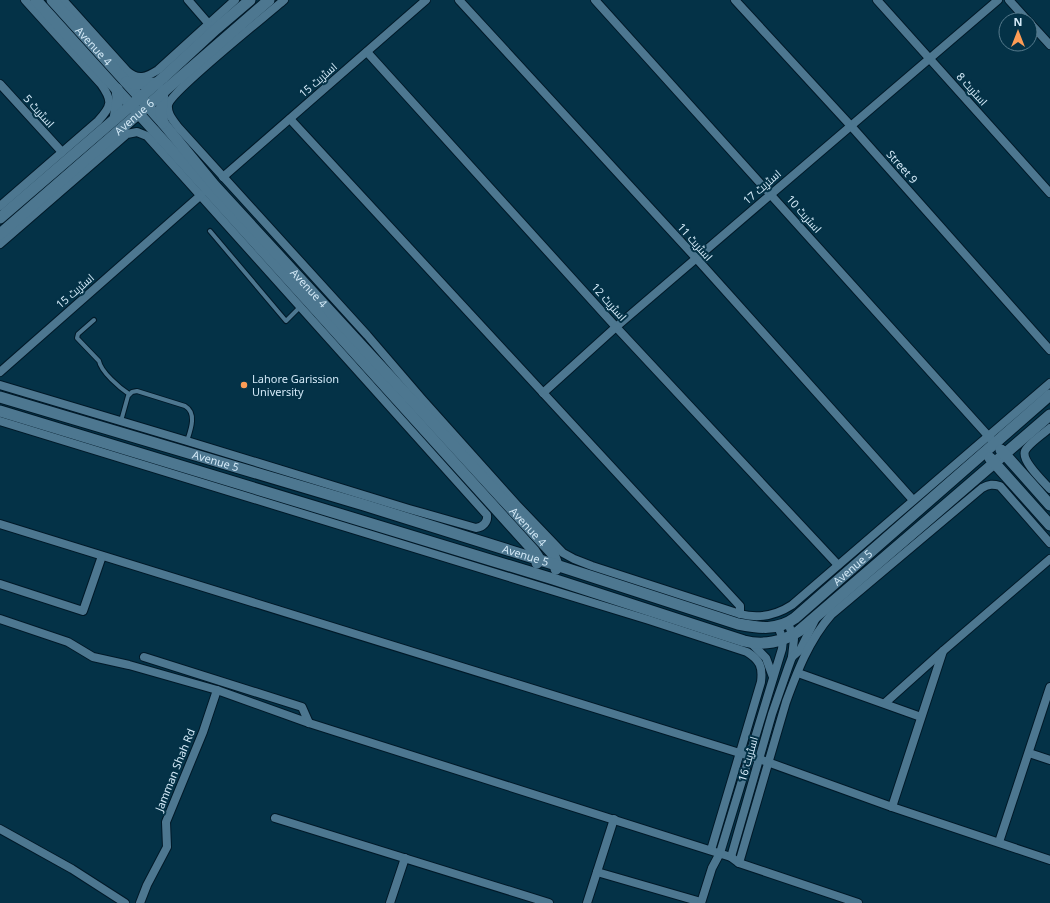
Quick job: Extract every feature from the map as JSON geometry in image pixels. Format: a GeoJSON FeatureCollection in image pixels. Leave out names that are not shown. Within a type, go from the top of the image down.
{"type":"FeatureCollection","features":[{"type":"Feature","properties":{"kind":"main road","name":"Avenue 4"},"geometry":{"type":"LineString","coordinates":[[36,0],[104,81],[121,85],[144,101],[163,123],[175,130],[214,185],[553,554],[556,565]]}},
{"type":"Feature","properties":{"kind":"main road","name":"Avenue 4"},"geometry":{"type":"LineString","coordinates":[[52,0],[121,85],[135,109],[151,127],[157,141],[534,551],[538,560],[534,573]]}},
{"type":"Feature","properties":{"kind":"main road","name":"Avenue 6"},"geometry":{"type":"LineString","coordinates":[[0,218],[135,109],[144,101],[161,80],[250,0]]}},
{"type":"Feature","properties":{"kind":"main road","name":"Avenue 6"},"geometry":{"type":"LineString","coordinates":[[161,80],[179,84],[269,0]]}},
{"type":"Feature","properties":{"kind":"main road"},"geometry":{"type":"LineString","coordinates":[[151,127],[135,126],[111,129],[121,85],[142,84],[161,80],[161,113],[163,123]]}},
{"type":"Feature","properties":{"kind":"main road","name":"Avenue 6"},"geometry":{"type":"LineString","coordinates":[[0,234],[111,129]]}},
{"type":"Feature","properties":{"kind":"main road","name":"Avenue 5"},"geometry":{"type":"LineString","coordinates":[[0,397],[364,505],[738,624],[764,628],[783,625],[985,452],[991,440],[1050,395]]}},
{"type":"Feature","properties":{"kind":"main road","name":"Avenue 5"},"geometry":{"type":"LineString","coordinates":[[0,411],[534,573],[751,643],[770,642],[788,638],[816,618],[1005,454],[1027,441],[1050,415]]}},
{"type":"Feature","properties":{"kind":"main road"},"geometry":{"type":"LineString","coordinates":[[991,440],[1005,454],[1027,471],[1050,504]]}},
{"type":"Feature","properties":{"kind":"main road"},"geometry":{"type":"LineString","coordinates":[[985,452],[1050,525]]}},
{"type":"Feature","properties":{"kind":"main road"},"geometry":{"type":"LineString","coordinates":[[553,579],[556,565]]}},
{"type":"Feature","properties":{"kind":"main road"},"geometry":{"type":"LineString","coordinates":[[652,612],[658,598]]}},
{"type":"Feature","properties":{"kind":"street"},"geometry":{"type":"LineString","coordinates":[[25,0],[104,81],[110,102],[108,110],[111,129]]}},
{"type":"Feature","properties":{"kind":"street"},"geometry":{"type":"LineString","coordinates":[[63,0],[131,74],[141,78],[150,75],[161,80],[208,23],[235,0]]}},
{"type":"Feature","properties":{"kind":"street"},"geometry":{"type":"LineString","coordinates":[[188,0],[208,23]]}},
{"type":"Feature","properties":{"kind":"street"},"geometry":{"type":"LineString","coordinates":[[284,0],[179,84],[168,105],[169,114],[175,130],[223,177],[367,334],[422,399],[517,505],[563,553],[574,559],[740,614],[747,616],[767,617],[792,605],[913,500],[991,440],[1050,383]]}},
{"type":"Feature","properties":{"kind":"street","name":"اسٹریٹ 15"},"geometry":{"type":"LineString","coordinates":[[223,177],[426,0]]}},
{"type":"Feature","properties":{"kind":"street","name":"اسٹریٹ 11"},"geometry":{"type":"LineString","coordinates":[[459,0],[696,258],[913,500]]}},
{"type":"Feature","properties":{"kind":"street","name":"اسٹریٹ 10"},"geometry":{"type":"LineString","coordinates":[[595,0],[991,440]]}},
{"type":"Feature","properties":{"kind":"street","name":"Street 9"},"geometry":{"type":"LineString","coordinates":[[735,0],[1050,350]]}},
{"type":"Feature","properties":{"kind":"street","name":"اسٹریٹ 8"},"geometry":{"type":"LineString","coordinates":[[877,0],[1050,193]]}},
{"type":"Feature","properties":{"kind":"street","name":"اسٹریٹ 17"},"geometry":{"type":"LineString","coordinates":[[543,393],[616,327],[998,0]]}},
{"type":"Feature","properties":{"kind":"street"},"geometry":{"type":"LineString","coordinates":[[1009,0],[1020,12]]}},
{"type":"Feature","properties":{"kind":"street"},"geometry":{"type":"LineString","coordinates":[[1038,32],[1050,45]]}},
{"type":"Feature","properties":{"kind":"street","name":"اسٹریٹ 12"},"geometry":{"type":"LineString","coordinates":[[367,52],[616,327],[838,565]]}},
{"type":"Feature","properties":{"kind":"street","name":"اسٹریٹ 5"},"geometry":{"type":"LineString","coordinates":[[0,84],[62,152]]}},
{"type":"Feature","properties":{"kind":"street"},"geometry":{"type":"LineString","coordinates":[[290,119],[740,606],[740,614]]}},
{"type":"Feature","properties":{"kind":"street"},"geometry":{"type":"LineString","coordinates":[[0,244],[111,129]]}},
{"type":"Feature","properties":{"kind":"street"},"geometry":{"type":"LineString","coordinates":[[0,385],[416,512],[476,528],[484,526],[486,522],[486,515],[201,195],[157,141],[137,132],[127,134],[111,129],[62,152],[1,202]]}},
{"type":"Feature","properties":{"kind":"street","name":"اسٹریٹ 15"},"geometry":{"type":"LineString","coordinates":[[0,372],[201,195]]}},
{"type":"Feature","properties":{"kind":"street"},"geometry":{"type":"LineString","coordinates":[[0,421],[376,536],[747,652],[758,662],[762,674],[761,682],[741,754],[711,850]]}},
{"type":"Feature","properties":{"kind":"street"},"geometry":{"type":"LineString","coordinates":[[1050,428],[1027,441],[1024,454],[1027,471],[1050,489]]}},
{"type":"Feature","properties":{"kind":"street"},"geometry":{"type":"LineString","coordinates":[[739,863],[786,702],[814,637],[823,624],[982,488],[993,484],[1000,486],[1050,543]]}},
{"type":"Feature","properties":{"kind":"street"},"geometry":{"type":"LineString","coordinates":[[0,524],[750,756],[892,807],[1050,860]]}},
{"type":"Feature","properties":{"kind":"street"},"geometry":{"type":"LineString","coordinates":[[0,584],[83,611],[102,556]]}},
{"type":"Feature","properties":{"kind":"street"},"geometry":{"type":"LineString","coordinates":[[884,703],[1050,559]]}},
{"type":"Feature","properties":{"kind":"street","name":"Avenue 5"},"geometry":{"type":"LineString","coordinates":[[788,668],[792,657],[800,650],[816,618]]}},
{"type":"Feature","properties":{"kind":"street"},"geometry":{"type":"LineString","coordinates":[[0,619],[68,642],[93,657],[129,665],[217,690],[309,723],[711,850],[731,857],[739,863],[858,903]]}},
{"type":"Feature","properties":{"kind":"street"},"geometry":{"type":"LineString","coordinates":[[783,625],[794,648],[792,657]]}},
{"type":"Feature","properties":{"kind":"street","name":"اسٹریٹ 16"},"geometry":{"type":"LineString","coordinates":[[701,902],[712,868],[720,853],[773,677],[782,649],[788,638]]}},
{"type":"Feature","properties":{"kind":"street"},"geometry":{"type":"LineString","coordinates":[[751,643],[766,658],[773,677]]}},
{"type":"Feature","properties":{"kind":"street"},"geometry":{"type":"LineString","coordinates":[[892,807],[943,651]]}},
{"type":"Feature","properties":{"kind":"street"},"geometry":{"type":"LineString","coordinates":[[144,656],[302,706],[309,723]]}},
{"type":"Feature","properties":{"kind":"street","name":"اسٹریٹ 16"},"geometry":{"type":"LineString","coordinates":[[731,857],[772,714],[788,668]]}},
{"type":"Feature","properties":{"kind":"street"},"geometry":{"type":"LineString","coordinates":[[798,673],[921,717]]}},
{"type":"Feature","properties":{"kind":"street"},"geometry":{"type":"LineString","coordinates":[[999,842],[1050,687]]}},
{"type":"Feature","properties":{"kind":"street","name":"Jamman Shah Rd"},"geometry":{"type":"LineString","coordinates":[[140,903],[147,885],[167,847],[166,822],[198,746],[217,690]]}},
{"type":"Feature","properties":{"kind":"street"},"geometry":{"type":"LineString","coordinates":[[1028,753],[1050,760]]}},
{"type":"Feature","properties":{"kind":"street"},"geometry":{"type":"LineString","coordinates":[[275,818],[549,903]]}},
{"type":"Feature","properties":{"kind":"street"},"geometry":{"type":"LineString","coordinates":[[587,903],[614,819]]}},
{"type":"Feature","properties":{"kind":"street"},"geometry":{"type":"LineString","coordinates":[[0,829],[72,869],[125,903]]}},
{"type":"Feature","properties":{"kind":"street"},"geometry":{"type":"LineString","coordinates":[[390,903],[405,858]]}},
{"type":"Feature","properties":{"kind":"street"},"geometry":{"type":"LineString","coordinates":[[597,872],[701,902]]}},
{"type":"Feature","properties":{"kind":"lane"},"geometry":{"type":"LineString","coordinates":[[210,231],[286,322],[300,307]]}},
{"type":"Feature","properties":{"kind":"lane"},"geometry":{"type":"LineString","coordinates":[[94,320],[78,334],[77,338],[99,361],[100,366],[119,386],[130,394]]}},
{"type":"Feature","properties":{"kind":"lane"},"geometry":{"type":"LineString","coordinates":[[121,421],[130,394],[137,391],[189,408],[193,417],[187,441]]}},
{"type":"Feature","properties":{"kind":"place","name":"Lahore Garission University"},"geometry":{"type":"Point","coordinates":[244,385]}}]}
